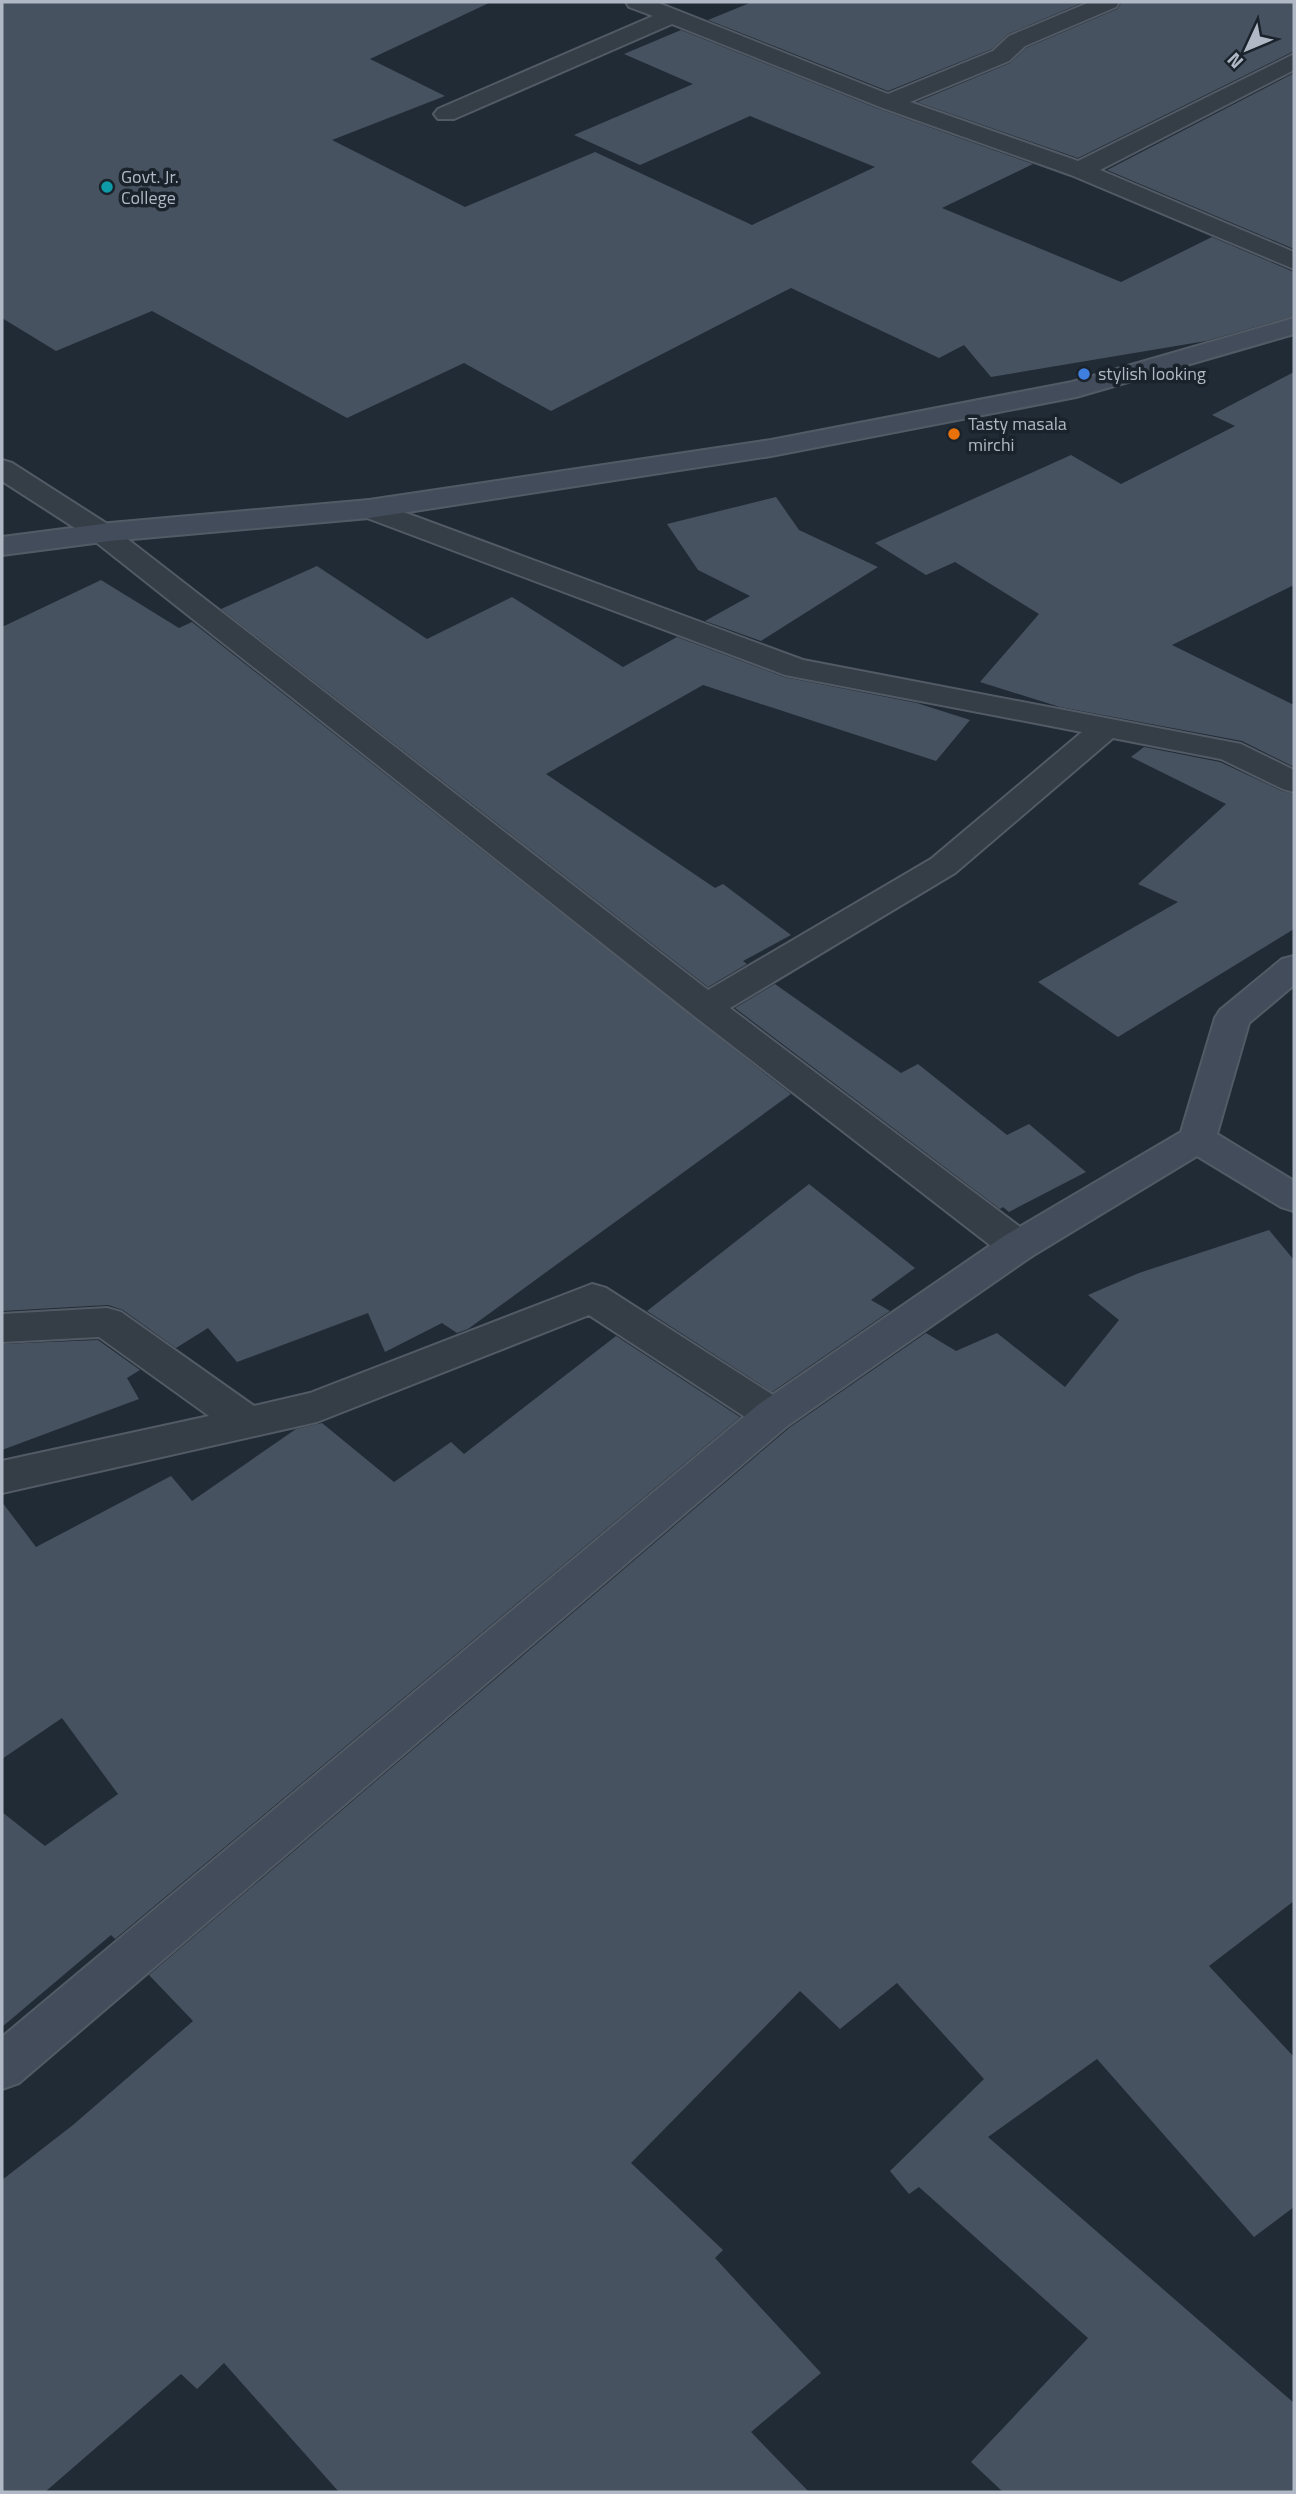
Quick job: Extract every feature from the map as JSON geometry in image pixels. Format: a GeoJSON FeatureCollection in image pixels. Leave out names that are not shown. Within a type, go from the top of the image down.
{"type":"FeatureCollection","features":[{"type":"Feature","properties":{"kind":"street"},"geometry":{"type":"LineString","coordinates":[[637,2],[888,102],[1080,170],[1294,261]]}},
{"type":"Feature","properties":{"kind":"street"},"geometry":{"type":"LineString","coordinates":[[888,102],[1001,55],[1017,41],[1108,2]]}},
{"type":"Feature","properties":{"kind":"street"},"geometry":{"type":"LineString","coordinates":[[446,114],[672,16]]}},
{"type":"Feature","properties":{"kind":"street"},"geometry":{"type":"LineString","coordinates":[[1080,170],[1294,61]]}},
{"type":"Feature","properties":{"kind":"street"},"geometry":{"type":"LineString","coordinates":[[2,545],[102,533],[369,509],[771,448],[1076,389],[1294,326]]}},
{"type":"Feature","properties":{"kind":"street"},"geometry":{"type":"LineString","coordinates":[[2,469],[102,533],[706,1007],[1018,1246]]}},
{"type":"Feature","properties":{"kind":"street"},"geometry":{"type":"LineString","coordinates":[[369,509],[796,668],[1230,751],[1294,782]]}},
{"type":"Feature","properties":{"kind":"street"},"geometry":{"type":"LineString","coordinates":[[706,1007],[943,866],[1107,727]]}},
{"type":"Feature","properties":{"kind":"street"},"geometry":{"type":"LineString","coordinates":[[2,2067],[773,1415],[1018,1246],[1197,1139],[1233,1018],[1294,967]]}},
{"type":"Feature","properties":{"kind":"street"},"geometry":{"type":"LineString","coordinates":[[1197,1139],[1294,1198]]}},
{"type":"Feature","properties":{"kind":"street"},"geometry":{"type":"LineString","coordinates":[[2,1477],[317,1407],[592,1298],[773,1415]]}},
{"type":"Feature","properties":{"kind":"street"},"geometry":{"type":"LineString","coordinates":[[2,1328],[107,1322],[247,1422]]}},
{"type":"Feature","properties":{"kind":"building"},"geometry":{"type":"Polygon","coordinates":[[[2,2],[491,2],[370,59],[445,96],[332,140],[465,207],[595,152],[752,225],[875,167],[750,116],[640,165],[574,135],[693,84],[624,54],[681,30],[879,109],[1033,164],[942,208],[1121,282],[1212,237],[1294,272],[1294,316],[1206,341],[991,377],[964,345],[939,358],[791,288],[551,411],[464,363],[347,418],[152,311],[56,351],[2,318],[2,2]]]}},
{"type":"Feature","properties":{"kind":"building"},"geometry":{"type":"Polygon","coordinates":[[[752,2],[1084,2],[1008,34],[992,49],[888,91],[708,20],[752,2]]]}},
{"type":"Feature","properties":{"kind":"building"},"geometry":{"type":"Polygon","coordinates":[[[1122,2],[1294,2],[1294,51],[1078,158],[917,102],[1010,63],[1026,48],[1117,9],[1122,2]]]}},
{"type":"Feature","properties":{"kind":"building"},"geometry":{"type":"Polygon","coordinates":[[[1294,73],[1294,249],[1107,170],[1294,73]]]}},
{"type":"Feature","properties":{"kind":"building"},"geometry":{"type":"Polygon","coordinates":[[[1294,372],[1294,585],[1172,645],[1294,705],[1294,767],[1242,741],[1060,707],[980,682],[1039,614],[955,562],[926,575],[875,543],[1071,455],[1121,484],[1235,426],[1212,415],[1294,372]]]}},
{"type":"Feature","properties":{"kind":"building"},"geometry":{"type":"Polygon","coordinates":[[[776,497],[799,530],[878,567],[761,641],[705,621],[750,596],[698,570],[667,524],[776,497]]]}},
{"type":"Feature","properties":{"kind":"building"},"geometry":{"type":"Polygon","coordinates":[[[317,566],[427,639],[512,597],[623,667],[677,637],[784,677],[917,703],[970,720],[936,761],[703,685],[546,774],[715,888],[723,884],[791,935],[743,961],[747,964],[708,987],[221,609],[317,566]]]}},
{"type":"Feature","properties":{"kind":"building"},"geometry":{"type":"Polygon","coordinates":[[[101,580],[179,628],[192,622],[791,1094],[468,1329],[457,1333],[442,1323],[385,1352],[368,1313],[237,1362],[208,1328],[176,1348],[123,1310],[108,1305],[2,1311],[2,627],[101,580]]]}},
{"type":"Feature","properties":{"kind":"building"},"geometry":{"type":"Polygon","coordinates":[[[1144,747],[1220,762],[1294,794],[1294,929],[1118,1037],[1038,982],[1178,902],[1138,884],[1226,804],[1131,757],[1144,747]]]}},
{"type":"Feature","properties":{"kind":"building"},"geometry":{"type":"Polygon","coordinates":[[[775,984],[901,1073],[918,1064],[1007,1135],[1029,1124],[1086,1172],[1009,1212],[1003,1207],[1000,1209],[735,1008],[775,984]]]}},
{"type":"Feature","properties":{"kind":"building"},"geometry":{"type":"Polygon","coordinates":[[[809,1184],[915,1268],[871,1300],[890,1311],[772,1392],[647,1311],[809,1184]]]}},
{"type":"Feature","properties":{"kind":"building"},"geometry":{"type":"Polygon","coordinates":[[[1269,1230],[1294,1260],[1294,1901],[1209,1966],[1294,2057],[1294,2207],[1254,2237],[1097,2059],[988,2137],[1294,2403],[1294,2492],[1003,2492],[971,2462],[1088,2338],[919,2187],[909,2194],[890,2171],[984,2079],[897,1983],[840,2029],[800,1991],[631,2163],[723,2250],[715,2258],[821,2373],[751,2432],[809,2492],[339,2492],[224,2363],[197,2389],[181,2374],[45,2492],[2,2492],[2,2180],[73,2125],[193,2021],[149,1975],[789,1428],[926,1333],[956,1351],[997,1333],[1065,1387],[1119,1320],[1088,1295],[1139,1273],[1269,1230]]]}},
{"type":"Feature","properties":{"kind":"building"},"geometry":{"type":"Polygon","coordinates":[[[616,1336],[740,1417],[115,1939],[111,1935],[2,2027],[2,1812],[45,1846],[118,1794],[62,1718],[2,1759],[2,1502],[36,1547],[171,1476],[192,1501],[296,1429],[322,1423],[394,1482],[451,1442],[464,1454],[616,1336]]]}},
{"type":"Feature","properties":{"kind":"building"},"geometry":{"type":"Polygon","coordinates":[[[98,1340],[140,1370],[127,1378],[139,1399],[2,1450],[2,1344],[98,1340]]]}},
{"type":"Feature","properties":{"kind":"place","name":"Govt. Jr. College"},"geometry":{"type":"Point","coordinates":[107,187]}},
{"type":"Feature","properties":{"kind":"place","name":"stylish looking"},"geometry":{"type":"Point","coordinates":[1084,374]}},
{"type":"Feature","properties":{"kind":"place","name":"Tasty masala mirchi"},"geometry":{"type":"Point","coordinates":[954,434]}}]}
